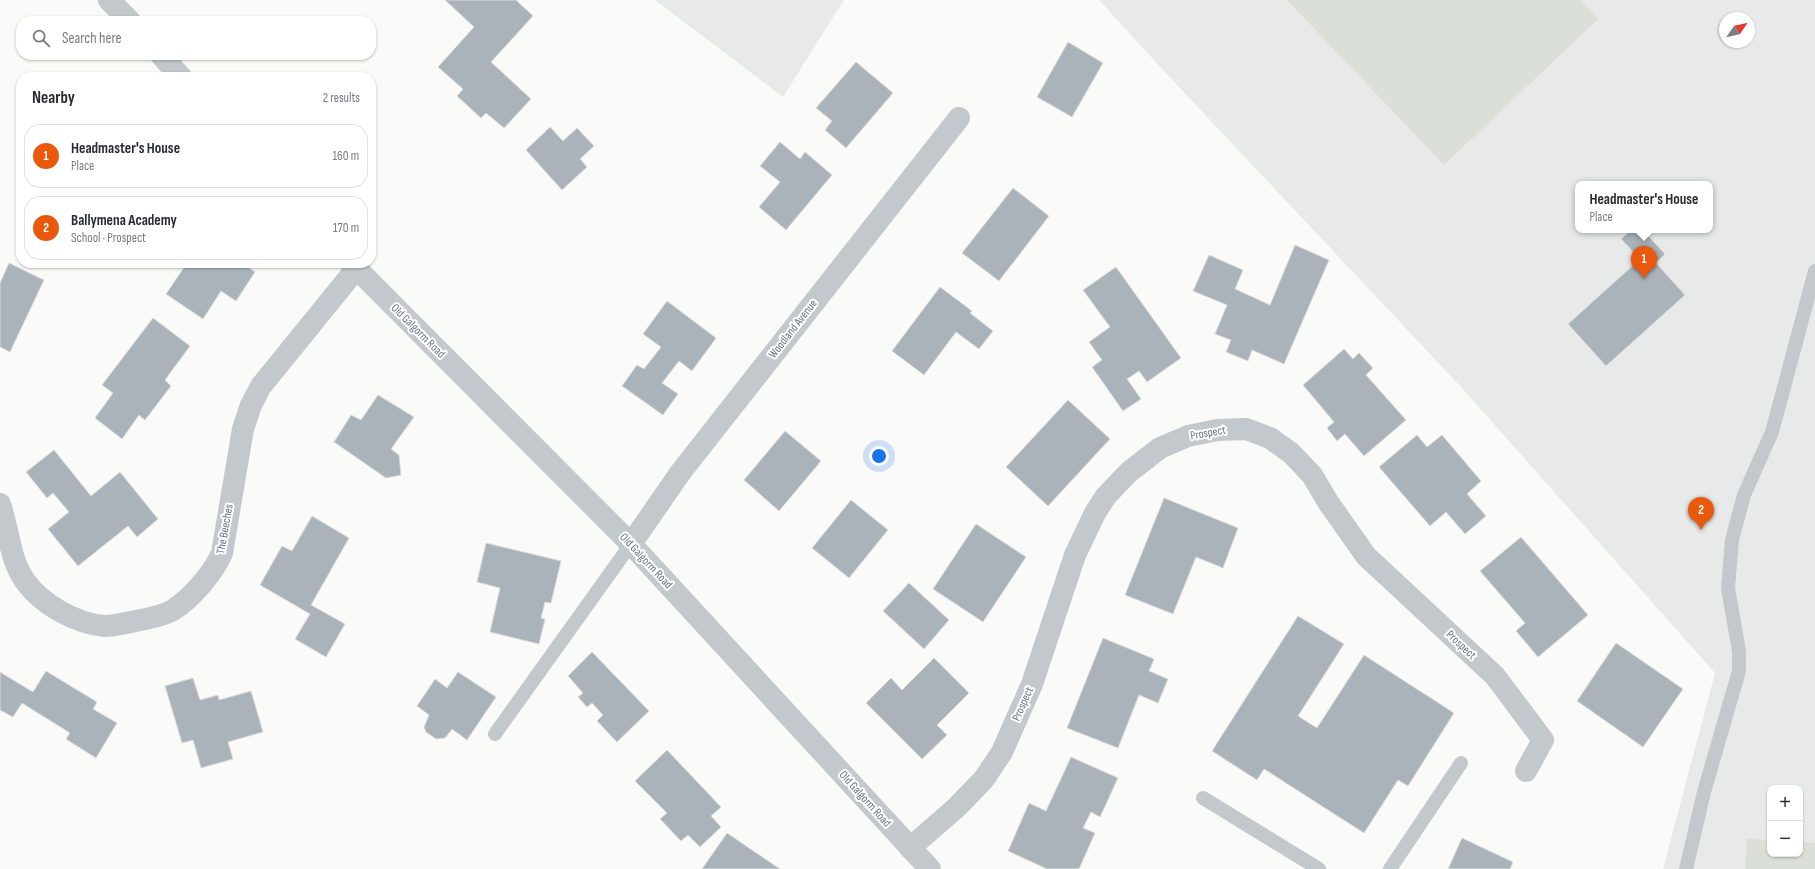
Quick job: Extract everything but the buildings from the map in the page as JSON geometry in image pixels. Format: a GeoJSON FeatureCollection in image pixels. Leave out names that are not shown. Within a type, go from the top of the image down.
{"type":"FeatureCollection","features":[{"type":"Feature","properties":{"kind":"street"},"geometry":{"type":"LineString","coordinates":[[109,0],[125,16]]}},
{"type":"Feature","properties":{"kind":"street"},"geometry":{"type":"LineString","coordinates":[[166,60],[176,72]]}},
{"type":"Feature","properties":{"kind":"street","name":"Woodland Avenue"},"geometry":{"type":"LineString","coordinates":[[631,544],[680,473],[959,118]]}},
{"type":"Feature","properties":{"kind":"street","name":"The Beeches"},"geometry":{"type":"LineString","coordinates":[[0,504],[15,564],[26,582],[44,600],[62,612],[86,623],[107,626],[148,619],[173,610],[208,577],[217,566],[222,553],[243,429],[251,405],[261,386],[351,268]]}},
{"type":"Feature","properties":{"kind":"street","name":"Old Galgorm Road"},"geometry":{"type":"LineString","coordinates":[[355,268],[631,544],[930,869]]}},
{"type":"Feature","properties":{"kind":"street","name":"Prospect"},"geometry":{"type":"LineString","coordinates":[[910,848],[957,807],[984,779],[1002,752],[1032,684],[1075,555],[1095,513],[1106,496],[1129,472],[1160,448],[1188,436],[1217,430],[1246,429],[1270,438],[1291,452],[1312,475],[1328,502],[1366,556],[1495,676],[1543,740],[1526,771]]}},
{"type":"Feature","properties":{"kind":"lane"},"geometry":{"type":"LineString","coordinates":[[1686,869],[1704,792],[1739,671],[1739,651],[1728,588],[1732,540],[1744,495],[1772,432],[1815,271]]}},
{"type":"Feature","properties":{"kind":"lane"},"geometry":{"type":"LineString","coordinates":[[495,734],[631,544]]}},
{"type":"Feature","properties":{"kind":"lane"},"geometry":{"type":"LineString","coordinates":[[1390,869],[1461,763]]}},
{"type":"Feature","properties":{"kind":"lane"},"geometry":{"type":"LineString","coordinates":[[1203,798],[1319,869]]}},
{"type":"Feature","properties":{"kind":"shaded area"},"geometry":{"type":"Polygon","coordinates":[[[655,0],[844,0],[783,97],[655,0]]]}},
{"type":"Feature","properties":{"kind":"shaded area"},"geometry":{"type":"Polygon","coordinates":[[[1099,0],[1815,0],[1815,869],[1663,869],[1715,673],[1461,387],[1099,0]]]}},
{"type":"Feature","properties":{"kind":"shaded area"},"geometry":{"type":"Polygon","coordinates":[[[1287,0],[1580,0],[1598,19],[1444,165],[1287,0]]]}},
{"type":"Feature","properties":{"kind":"shaded area"},"geometry":{"type":"Polygon","coordinates":[[[1747,839],[1767,840],[1767,857],[1803,857],[1803,842],[1815,843],[1815,869],[1745,869],[1747,839]]]}},
{"type":"Feature","properties":{"kind":"place","name":"Headmaster's House"},"geometry":{"type":"Point","coordinates":[1644,279]}},
{"type":"Feature","properties":{"kind":"place","name":"Ballymena Academy"},"geometry":{"type":"Point","coordinates":[1701,530]}}]}
